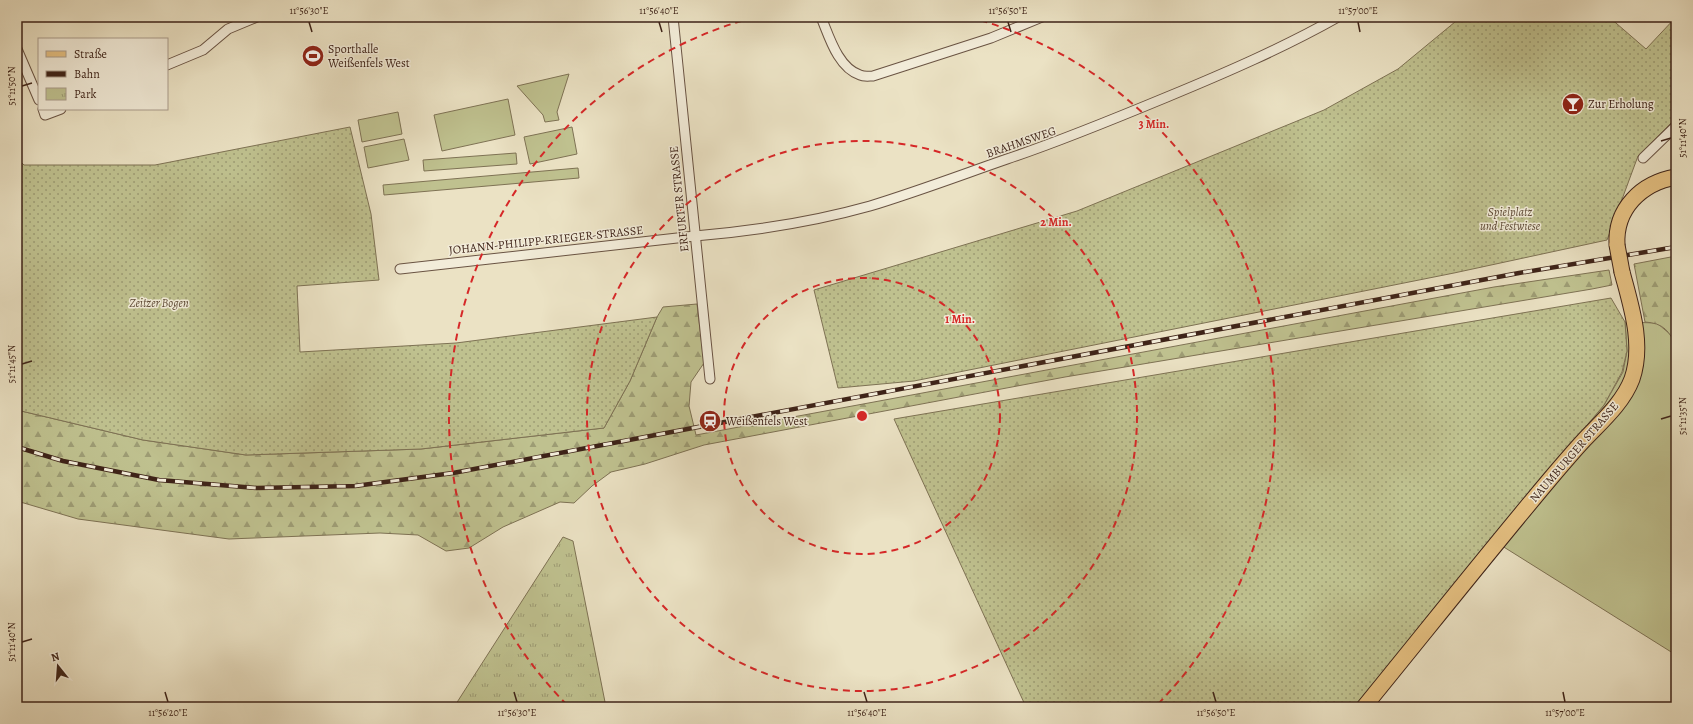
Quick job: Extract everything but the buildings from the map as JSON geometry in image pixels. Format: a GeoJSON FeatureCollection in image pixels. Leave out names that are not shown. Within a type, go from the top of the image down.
{"type":"FeatureCollection","features":[{"type":"Feature","properties":{"kind":"main road","name":"NAUMBURGER STRASSE"},"geometry":{"type":"LineString","coordinates":[[1364,707],[1535,497],[1614,408],[1626,390],[1635,369],[1637,347],[1636,335],[1617,245],[1616,235],[1618,225],[1626,207],[1632,199],[1652,184],[1676,177]]}},
{"type":"Feature","properties":{"kind":"street"},"geometry":{"type":"LineString","coordinates":[[168,65],[203,50],[228,29],[257,17]]}},
{"type":"Feature","properties":{"kind":"street","name":"ERFURTER STRASSE"},"geometry":{"type":"LineString","coordinates":[[673,17],[694,236],[710,379]]}},
{"type":"Feature","properties":{"kind":"street"},"geometry":{"type":"LineString","coordinates":[[821,17],[828,34],[845,65],[854,73],[862,76],[873,76],[991,38],[1042,17]]}},
{"type":"Feature","properties":{"kind":"street","name":"BRAHMSWEG"},"geometry":{"type":"LineString","coordinates":[[694,236],[738,233],[800,223],[870,206],[931,186],[1075,136],[1209,80],[1311,33],[1338,17]]}},
{"type":"Feature","properties":{"kind":"street"},"geometry":{"type":"LineString","coordinates":[[17,49],[38,98]]}},
{"type":"Feature","properties":{"kind":"street"},"geometry":{"type":"LineString","coordinates":[[44,112],[55,110]]}},
{"type":"Feature","properties":{"kind":"street"},"geometry":{"type":"LineString","coordinates":[[1643,158],[1676,126]]}},
{"type":"Feature","properties":{"kind":"street","name":"JOHANN-PHILIPP-KRIEGER-STRASSE"},"geometry":{"type":"LineString","coordinates":[[400,269],[694,236]]}},
{"type":"Feature","properties":{"kind":"green space","name":"Spielplatz und Festwiese"},"geometry":{"type":"Polygon","coordinates":[[[1461,17],[1609,17],[1646,49],[1676,17],[1676,118],[1638,156],[1607,240],[1454,273],[914,381],[838,388],[814,290],[1077,211],[1324,110],[1398,69],[1461,17]]]}},
{"type":"Feature","properties":{"kind":"green space"},"geometry":{"type":"Polygon","coordinates":[[[569,74],[557,112],[559,120],[545,122],[543,115],[517,86],[569,74]]]}},
{"type":"Feature","properties":{"kind":"green space"},"geometry":{"type":"Polygon","coordinates":[[[508,99],[515,135],[442,151],[434,115],[508,99]]]}},
{"type":"Feature","properties":{"kind":"green space"},"geometry":{"type":"Polygon","coordinates":[[[398,112],[402,134],[362,142],[358,120],[398,112]]]}},
{"type":"Feature","properties":{"kind":"green space","name":"Zeitzer Bogen"},"geometry":{"type":"Polygon","coordinates":[[[350,127],[371,214],[379,280],[297,286],[300,352],[456,343],[657,317],[630,381],[604,428],[421,449],[246,455],[143,440],[17,410],[17,158],[24,165],[155,165],[350,127]]]}},
{"type":"Feature","properties":{"kind":"green space"},"geometry":{"type":"Polygon","coordinates":[[[572,127],[577,154],[530,164],[524,137],[572,127]]]}},
{"type":"Feature","properties":{"kind":"green space"},"geometry":{"type":"Polygon","coordinates":[[[404,139],[409,160],[368,168],[364,147],[404,139]]]}},
{"type":"Feature","properties":{"kind":"green space"},"geometry":{"type":"Polygon","coordinates":[[[516,153],[517,164],[424,171],[423,160],[516,153]]]}},
{"type":"Feature","properties":{"kind":"green space"},"geometry":{"type":"Polygon","coordinates":[[[578,168],[579,178],[384,195],[383,185],[578,168]]]}},
{"type":"Feature","properties":{"kind":"green space"},"geometry":{"type":"Polygon","coordinates":[[[1676,256],[1676,347],[1671,336],[1665,329],[1657,324],[1645,322],[1634,264],[1676,256]]]}},
{"type":"Feature","properties":{"kind":"green space"},"geometry":{"type":"Polygon","coordinates":[[[1609,270],[1612,285],[1592,289],[1065,377],[704,445],[645,464],[611,472],[592,486],[574,503],[560,502],[503,527],[469,548],[446,551],[418,535],[380,533],[229,539],[78,519],[17,501],[17,410],[143,440],[246,455],[421,449],[604,428],[630,381],[657,317],[663,307],[697,304],[704,363],[691,382],[689,406],[696,435],[1494,287],[1609,270]]]}},
{"type":"Feature","properties":{"kind":"green space"},"geometry":{"type":"Polygon","coordinates":[[[1611,298],[1625,322],[1627,351],[1622,372],[1604,405],[1491,539],[1356,707],[1026,707],[894,419],[1611,298]]]}},
{"type":"Feature","properties":{"kind":"green space"},"geometry":{"type":"Polygon","coordinates":[[[1625,322],[1657,323],[1671,335],[1676,347],[1676,655],[1491,539],[1604,405],[1623,372],[1627,351],[1625,322]]]}},
{"type":"Feature","properties":{"kind":"green space"},"geometry":{"type":"Polygon","coordinates":[[[563,537],[573,541],[606,707],[454,707],[563,537]]]}},
{"type":"Feature","properties":{"kind":"railway"},"geometry":{"type":"LineString","coordinates":[[17,447],[63,461],[159,480],[257,488],[355,486],[453,473],[1519,273],[1676,247]]}},
{"type":"Feature","properties":{"kind":"place","name":"Sporthalle Weißenfels West"},"geometry":{"type":"Point","coordinates":[313,56]}},
{"type":"Feature","properties":{"kind":"place","name":"Zur Erholung"},"geometry":{"type":"Point","coordinates":[1573,104]}},
{"type":"Feature","properties":{"kind":"place","name":"Weißenfels West"},"geometry":{"type":"Point","coordinates":[710,421]}}]}
